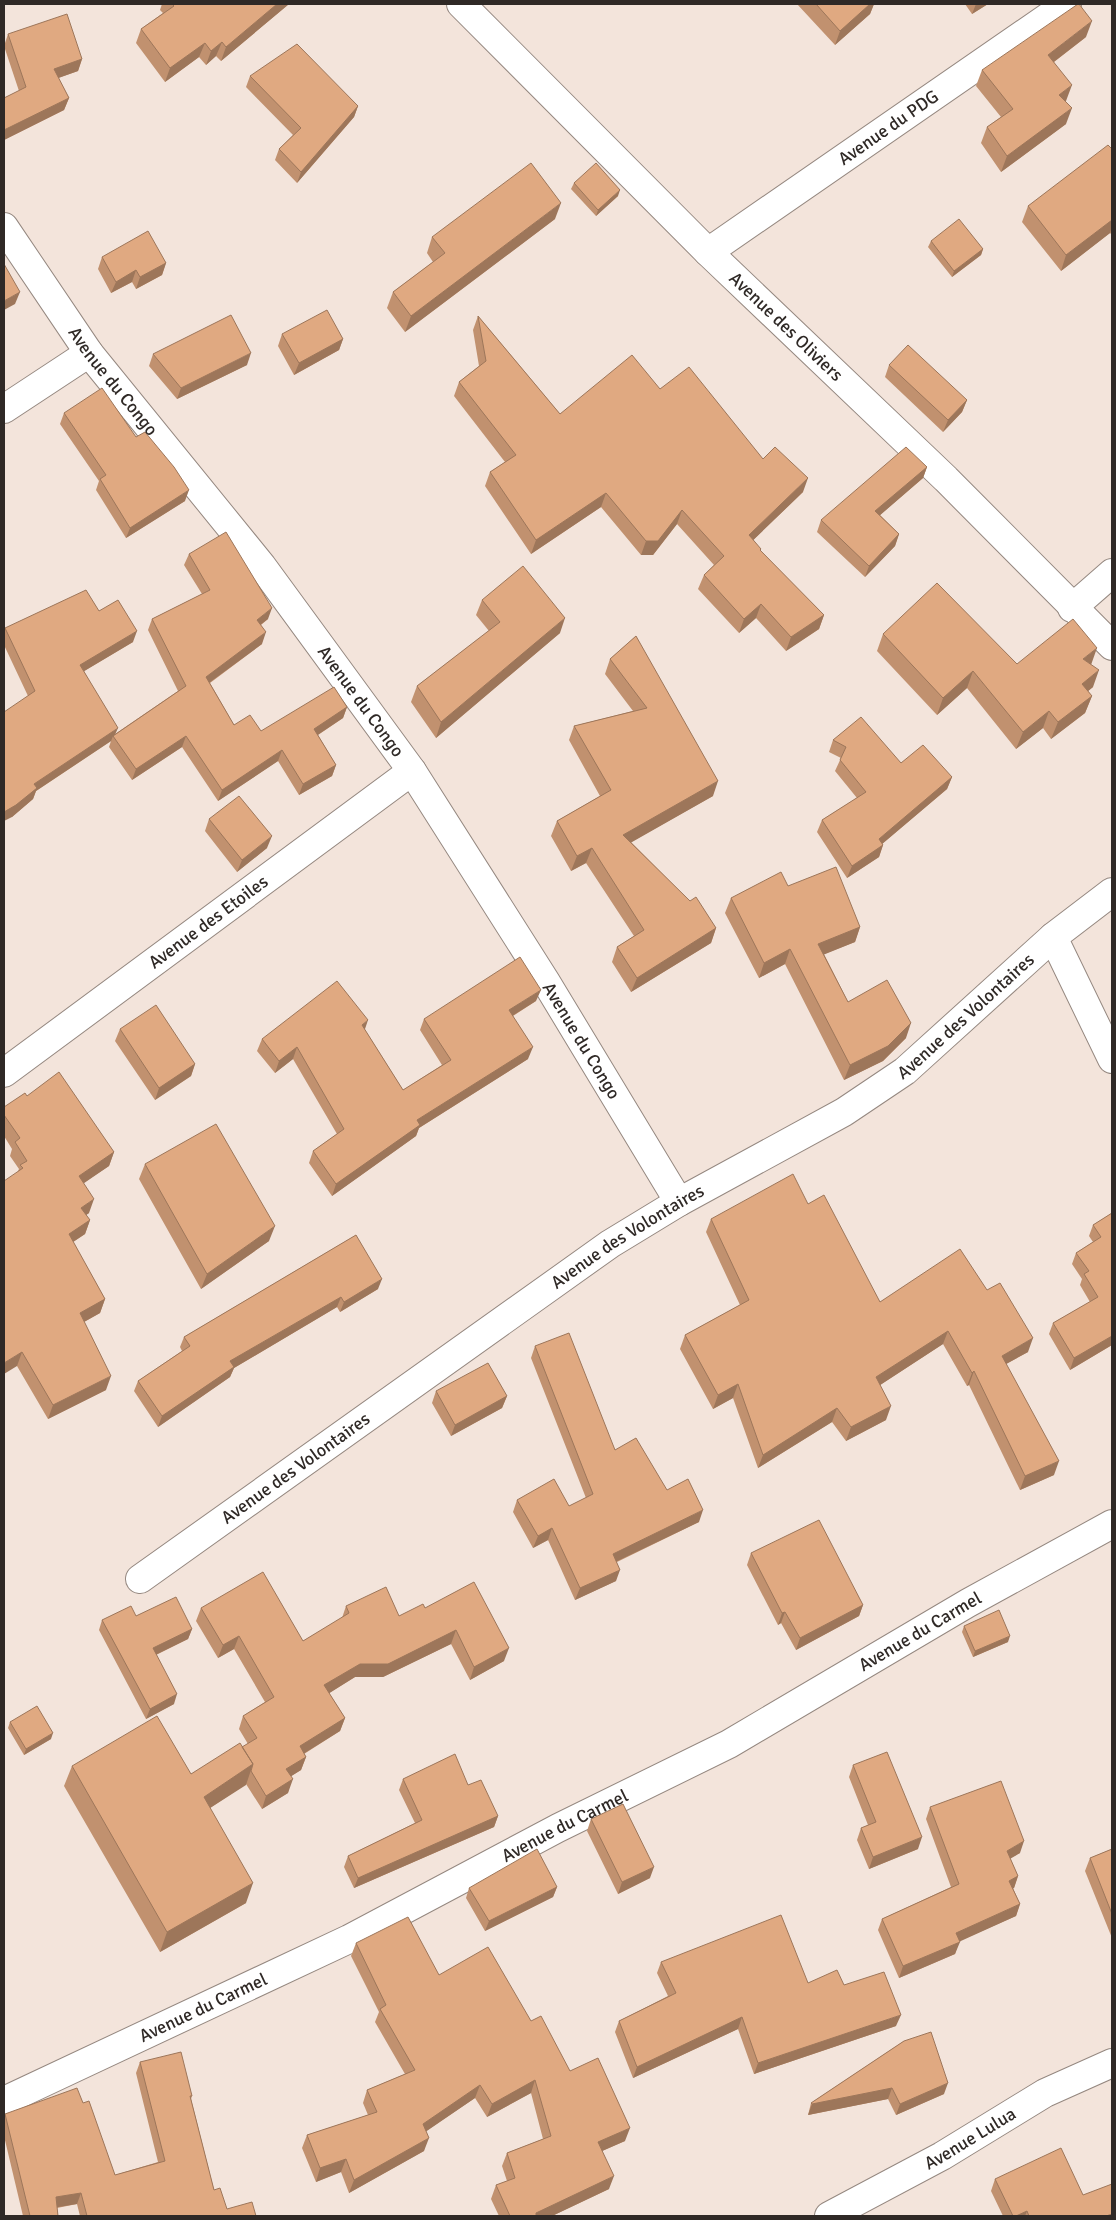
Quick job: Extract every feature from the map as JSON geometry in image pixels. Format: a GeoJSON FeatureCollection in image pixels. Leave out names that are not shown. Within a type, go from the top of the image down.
{"type":"FeatureCollection","features":[{"type":"Feature","properties":{"kind":"street","name":"Avenue des Oliviers"},"geometry":{"type":"LineString","coordinates":[[461,4],[708,252],[946,479],[1072,608],[1112,646]]}},
{"type":"Feature","properties":{"kind":"street","name":"Avenue du PDG"},"geometry":{"type":"LineString","coordinates":[[708,252],[1067,4]]}},
{"type":"Feature","properties":{"kind":"street","name":"Avenue du Congo"},"geometry":{"type":"LineString","coordinates":[[4,227],[89,353],[262,566],[412,771],[546,982],[679,1202]]}},
{"type":"Feature","properties":{"kind":"street"},"geometry":{"type":"LineString","coordinates":[[4,410],[89,353]]}},
{"type":"Feature","properties":{"kind":"street"},"geometry":{"type":"LineString","coordinates":[[1072,608],[1112,573]]}},
{"type":"Feature","properties":{"kind":"street","name":"Avenue des Etoiles"},"geometry":{"type":"LineString","coordinates":[[4,1072],[412,771]]}},
{"type":"Feature","properties":{"kind":"street","name":"Avenue des Volontaires"},"geometry":{"type":"LineString","coordinates":[[140,1579],[610,1244],[679,1202],[844,1112],[905,1071],[1053,937],[1112,892]]}},
{"type":"Feature","properties":{"kind":"street"},"geometry":{"type":"LineString","coordinates":[[1053,937],[1112,1059]]}},
{"type":"Feature","properties":{"kind":"street","name":"Avenue du Carmel"},"geometry":{"type":"LineString","coordinates":[[4,2101],[349,1939],[558,1828],[729,1744],[968,1603],[1112,1524]]}},
{"type":"Feature","properties":{"kind":"street","name":"Avenue Lulua"},"geometry":{"type":"LineString","coordinates":[[829,2216],[942,2156],[1045,2093],[1112,2063]]}},
{"type":"Feature","properties":{"kind":"building"},"geometry":{"type":"Polygon","coordinates":[[[172,4],[277,4],[226,47],[222,42],[211,51],[205,43],[170,68],[141,29],[174,6],[172,4]]]}},
{"type":"Feature","properties":{"kind":"building"},"geometry":{"type":"Polygon","coordinates":[[[816,4],[870,4],[840,31],[816,4]]]}},
{"type":"Feature","properties":{"kind":"building"},"geometry":{"type":"Polygon","coordinates":[[[1078,4],[1092,21],[1048,55],[1072,85],[1059,95],[1072,108],[1007,156],[987,127],[1013,109],[982,70],[1078,4]]]}},
{"type":"Feature","properties":{"kind":"building"},"geometry":{"type":"Polygon","coordinates":[[[67,14],[82,59],[54,69],[69,98],[4,130],[4,98],[26,87],[8,34],[67,14]]]}},
{"type":"Feature","properties":{"kind":"building"},"geometry":{"type":"Polygon","coordinates":[[[297,44],[358,106],[301,172],[279,149],[301,128],[250,76],[297,44]]]}},
{"type":"Feature","properties":{"kind":"building"},"geometry":{"type":"Polygon","coordinates":[[[1108,145],[1112,149],[1112,220],[1066,255],[1028,206],[1108,145]]]}},
{"type":"Feature","properties":{"kind":"building"},"geometry":{"type":"Polygon","coordinates":[[[531,163],[561,203],[411,316],[393,292],[445,253],[432,237],[531,163]]]}},
{"type":"Feature","properties":{"kind":"building"},"geometry":{"type":"Polygon","coordinates":[[[596,163],[620,190],[598,210],[574,183],[596,163]]]}},
{"type":"Feature","properties":{"kind":"building"},"geometry":{"type":"Polygon","coordinates":[[[959,219],[983,249],[954,271],[931,241],[959,219]]]}},
{"type":"Feature","properties":{"kind":"building"},"geometry":{"type":"Polygon","coordinates":[[[148,231],[166,263],[140,277],[136,270],[116,282],[102,257],[148,231]]]}},
{"type":"Feature","properties":{"kind":"building"},"geometry":{"type":"Polygon","coordinates":[[[4,264],[20,292],[4,301],[4,264]]]}},
{"type":"Feature","properties":{"kind":"building"},"geometry":{"type":"Polygon","coordinates":[[[327,310],[343,339],[299,363],[282,334],[327,310]]]}},
{"type":"Feature","properties":{"kind":"building"},"geometry":{"type":"Polygon","coordinates":[[[231,315],[251,353],[181,388],[153,354],[231,315]]]}},
{"type":"Feature","properties":{"kind":"building"},"geometry":{"type":"Polygon","coordinates":[[[478,316],[560,414],[632,355],[660,389],[689,367],[763,459],[775,447],[808,478],[749,535],[760,550],[824,615],[791,637],[761,604],[744,619],[704,575],[724,556],[682,510],[658,541],[646,541],[606,493],[536,540],[490,472],[516,455],[459,382],[486,361],[478,316]]]}},
{"type":"Feature","properties":{"kind":"building"},"geometry":{"type":"Polygon","coordinates":[[[908,345],[967,400],[948,420],[889,365],[908,345]]]}},
{"type":"Feature","properties":{"kind":"building"},"geometry":{"type":"Polygon","coordinates":[[[102,388],[136,437],[145,432],[174,467],[189,490],[130,528],[100,479],[106,475],[64,413],[102,388]]]}},
{"type":"Feature","properties":{"kind":"building"},"geometry":{"type":"Polygon","coordinates":[[[906,447],[927,467],[875,511],[899,534],[869,566],[821,520],[906,447]]]}},
{"type":"Feature","properties":{"kind":"building"},"geometry":{"type":"Polygon","coordinates":[[[226,532],[272,608],[257,620],[266,632],[206,677],[234,725],[250,715],[261,731],[334,687],[347,707],[314,729],[336,765],[303,784],[282,750],[222,790],[186,736],[136,769],[113,736],[186,686],[152,619],[210,590],[189,554],[226,532]]]}},
{"type":"Feature","properties":{"kind":"building"},"geometry":{"type":"Polygon","coordinates":[[[523,566],[565,618],[441,722],[417,686],[500,622],[482,600],[523,566]]]}},
{"type":"Feature","properties":{"kind":"building"},"geometry":{"type":"Polygon","coordinates":[[[937,583],[1017,664],[1073,619],[1097,648],[1083,659],[1099,670],[1082,684],[1092,696],[1058,722],[1049,711],[1023,732],[973,671],[943,698],[883,634],[937,583]]]}},
{"type":"Feature","properties":{"kind":"building"},"geometry":{"type":"Polygon","coordinates":[[[86,590],[99,611],[118,600],[137,631],[80,665],[118,728],[34,784],[37,788],[4,812],[4,712],[35,691],[5,628],[86,590]]]}},
{"type":"Feature","properties":{"kind":"building"},"geometry":{"type":"Polygon","coordinates":[[[636,636],[718,781],[623,835],[690,901],[696,897],[716,928],[637,978],[617,947],[644,930],[592,848],[577,856],[557,821],[611,790],[574,726],[647,708],[610,659],[636,636]]]}},
{"type":"Feature","properties":{"kind":"building"},"geometry":{"type":"Polygon","coordinates":[[[861,717],[901,763],[923,745],[952,777],[879,839],[883,845],[852,866],[822,820],[866,792],[840,760],[846,747],[833,740],[861,717]]]}},
{"type":"Feature","properties":{"kind":"building"},"geometry":{"type":"Polygon","coordinates":[[[239,796],[272,836],[242,860],[209,819],[239,796]]]}},
{"type":"Feature","properties":{"kind":"building"},"geometry":{"type":"Polygon","coordinates":[[[836,867],[860,927],[818,944],[848,1002],[887,980],[911,1023],[888,1046],[850,1065],[790,949],[764,963],[731,898],[781,872],[788,886],[836,867]]]}},
{"type":"Feature","properties":{"kind":"building"},"geometry":{"type":"Polygon","coordinates":[[[520,957],[541,990],[509,1010],[533,1047],[417,1120],[420,1125],[336,1184],[313,1151],[344,1129],[297,1047],[279,1061],[262,1039],[337,981],[368,1020],[362,1025],[403,1090],[451,1060],[424,1019],[520,957]]]}},
{"type":"Feature","properties":{"kind":"building"},"geometry":{"type":"Polygon","coordinates":[[[156,1005],[195,1064],[159,1088],[120,1029],[156,1005]]]}},
{"type":"Feature","properties":{"kind":"building"},"geometry":{"type":"Polygon","coordinates":[[[59,1072],[114,1152],[79,1176],[94,1199],[81,1208],[90,1220],[69,1234],[105,1299],[80,1313],[111,1376],[53,1405],[22,1352],[4,1363],[4,1181],[23,1168],[20,1165],[27,1161],[15,1142],[20,1138],[4,1115],[4,1107],[25,1093],[27,1096],[59,1072]]]}},
{"type":"Feature","properties":{"kind":"building"},"geometry":{"type":"Polygon","coordinates":[[[216,1124],[275,1226],[207,1274],[145,1164],[216,1124]]]}},
{"type":"Feature","properties":{"kind":"building"},"geometry":{"type":"Polygon","coordinates":[[[793,1174],[808,1204],[824,1195],[880,1302],[960,1249],[987,1290],[1000,1283],[1033,1338],[1002,1356],[1059,1461],[1025,1476],[974,1371],[972,1373],[948,1331],[876,1377],[891,1406],[851,1427],[837,1408],[763,1455],[738,1384],[718,1395],[685,1335],[749,1300],[711,1219],[793,1174]]]}},
{"type":"Feature","properties":{"kind":"building"},"geometry":{"type":"Polygon","coordinates":[[[1112,1213],[1112,1336],[1074,1358],[1053,1323],[1098,1297],[1084,1274],[1089,1271],[1076,1253],[1101,1237],[1093,1225],[1112,1213]]]}},
{"type":"Feature","properties":{"kind":"building"},"geometry":{"type":"Polygon","coordinates":[[[356,1235],[382,1279],[344,1302],[341,1297],[230,1361],[234,1367],[162,1416],[138,1381],[190,1346],[184,1337],[356,1235]]]}},
{"type":"Feature","properties":{"kind":"building"},"geometry":{"type":"Polygon","coordinates":[[[569,1333],[615,1450],[636,1438],[667,1490],[688,1479],[703,1510],[613,1554],[620,1570],[580,1588],[552,1528],[538,1536],[517,1500],[554,1479],[569,1506],[593,1494],[535,1346],[569,1333]]]}},
{"type":"Feature","properties":{"kind":"building"},"geometry":{"type":"Polygon","coordinates":[[[488,1363],[507,1396],[455,1425],[436,1391],[488,1363]]]}},
{"type":"Feature","properties":{"kind":"building"},"geometry":{"type":"Polygon","coordinates":[[[819,1520],[863,1605],[800,1638],[785,1612],[782,1613],[751,1553],[819,1520]]]}},
{"type":"Feature","properties":{"kind":"building"},"geometry":{"type":"Polygon","coordinates":[[[263,1572],[303,1641],[349,1613],[346,1606],[386,1587],[399,1616],[423,1604],[425,1608],[474,1582],[509,1648],[474,1667],[456,1630],[388,1664],[360,1664],[324,1685],[345,1718],[300,1746],[306,1757],[286,1769],[293,1779],[266,1796],[251,1771],[253,1764],[242,1747],[257,1738],[243,1716],[274,1697],[239,1636],[223,1645],[201,1608],[263,1572]]]}},
{"type":"Feature","properties":{"kind":"building"},"geometry":{"type":"Polygon","coordinates":[[[176,1597],[192,1629],[153,1648],[177,1694],[150,1709],[102,1620],[131,1606],[136,1616],[176,1597]]]}},
{"type":"Feature","properties":{"kind":"building"},"geometry":{"type":"Polygon","coordinates":[[[999,1610],[1010,1636],[975,1651],[964,1626],[999,1610]]]}},
{"type":"Feature","properties":{"kind":"building"},"geometry":{"type":"Polygon","coordinates":[[[37,1706],[53,1733],[26,1749],[10,1722],[37,1706]]]}},
{"type":"Feature","properties":{"kind":"building"},"geometry":{"type":"Polygon","coordinates":[[[157,1716],[191,1774],[240,1743],[253,1764],[204,1797],[253,1883],[167,1932],[72,1766],[157,1716]]]}},
{"type":"Feature","properties":{"kind":"building"},"geometry":{"type":"Polygon","coordinates":[[[887,1752],[922,1837],[873,1857],[861,1828],[876,1822],[853,1765],[887,1752]]]}},
{"type":"Feature","properties":{"kind":"building"},"geometry":{"type":"Polygon","coordinates":[[[455,1754],[468,1785],[481,1780],[498,1816],[358,1878],[348,1856],[422,1820],[403,1779],[455,1754]]]}},
{"type":"Feature","properties":{"kind":"building"},"geometry":{"type":"Polygon","coordinates":[[[1001,1781],[1024,1841],[1007,1851],[1018,1876],[1009,1881],[1020,1904],[956,1933],[960,1942],[903,1966],[882,1919],[959,1884],[930,1807],[1001,1781]]]}},
{"type":"Feature","properties":{"kind":"building"},"geometry":{"type":"Polygon","coordinates":[[[623,1804],[654,1867],[622,1882],[591,1819],[623,1804]]]}},
{"type":"Feature","properties":{"kind":"building"},"geometry":{"type":"Polygon","coordinates":[[[537,1849],[557,1887],[489,1921],[469,1888],[537,1849]]]}},
{"type":"Feature","properties":{"kind":"building"},"geometry":{"type":"Polygon","coordinates":[[[1112,1849],[1112,1914],[1090,1858],[1112,1849]]]}},
{"type":"Feature","properties":{"kind":"building"},"geometry":{"type":"Polygon","coordinates":[[[781,1915],[808,1983],[837,1970],[844,1985],[884,1972],[901,2015],[758,2063],[742,2017],[637,2067],[619,2021],[676,1993],[661,1962],[781,1915]]]}},
{"type":"Feature","properties":{"kind":"building"},"geometry":{"type":"Polygon","coordinates":[[[408,1917],[439,1975],[488,1947],[531,2021],[541,2016],[570,2071],[598,2058],[630,2128],[598,2142],[614,2176],[536,2213],[536,2216],[510,2216],[496,2185],[515,2178],[507,2153],[551,2136],[535,2080],[492,2104],[480,2085],[423,2124],[429,2138],[354,2180],[346,2159],[320,2168],[307,2135],[377,2112],[367,2090],[415,2070],[380,2009],[386,2005],[356,1943],[408,1917]]]}},
{"type":"Feature","properties":{"kind":"building"},"geometry":{"type":"Polygon","coordinates":[[[931,2032],[948,2083],[900,2104],[892,2088],[811,2103],[904,2041],[931,2032]]]}},
{"type":"Feature","properties":{"kind":"building"},"geometry":{"type":"Polygon","coordinates":[[[181,2052],[214,2190],[220,2188],[227,2209],[252,2202],[256,2216],[87,2216],[81,2193],[56,2197],[58,2216],[30,2216],[5,2114],[77,2088],[83,2103],[89,2101],[115,2175],[165,2161],[140,2062],[181,2052]]]}},
{"type":"Feature","properties":{"kind":"building"},"geometry":{"type":"Polygon","coordinates":[[[1061,2148],[1083,2195],[1112,2184],[1112,2214],[1106,2216],[1029,2216],[1027,2211],[1013,2216],[995,2179],[1061,2148]]]}}]}
